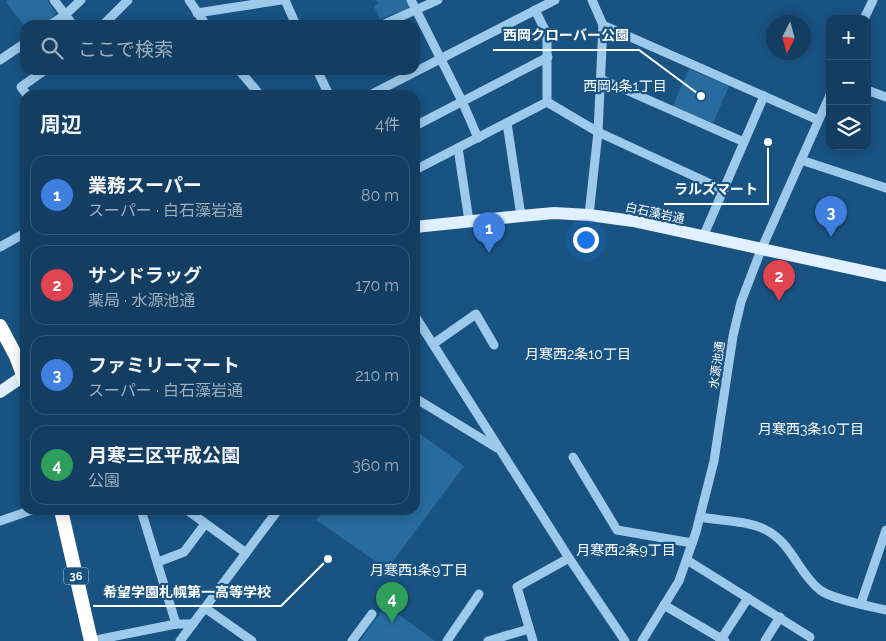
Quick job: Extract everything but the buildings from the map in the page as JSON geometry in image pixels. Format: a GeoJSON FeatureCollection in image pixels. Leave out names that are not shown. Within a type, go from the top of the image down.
{"type":"FeatureCollection","features":[{"type":"Feature","properties":{"kind":"highway"},"geometry":{"type":"LineString","coordinates":[[0,326],[20,366]]}},
{"type":"Feature","properties":{"kind":"highway","name":"36"},"geometry":{"type":"LineString","coordinates":[[61,515],[91,641]]}},
{"type":"Feature","properties":{"kind":"main road","name":"白石藻岩通"},"geometry":{"type":"LineString","coordinates":[[420,227],[554,213],[589,215],[633,221],[886,276]]}},
{"type":"Feature","properties":{"kind":"main road"},"geometry":{"type":"LineString","coordinates":[[0,392],[20,380]]}},
{"type":"Feature","properties":{"kind":"street"},"geometry":{"type":"LineString","coordinates":[[54,0],[70,20]]}},
{"type":"Feature","properties":{"kind":"street"},"geometry":{"type":"LineString","coordinates":[[58,20],[81,0]]}},
{"type":"Feature","properties":{"kind":"street"},"geometry":{"type":"LineString","coordinates":[[108,20],[128,0]]}},
{"type":"Feature","properties":{"kind":"street"},"geometry":{"type":"LineString","coordinates":[[189,0],[202,20]]}},
{"type":"Feature","properties":{"kind":"street"},"geometry":{"type":"LineString","coordinates":[[197,13],[281,0]]}},
{"type":"Feature","properties":{"kind":"street"},"geometry":{"type":"LineString","coordinates":[[285,0],[294,20]]}},
{"type":"Feature","properties":{"kind":"street"},"geometry":{"type":"LineString","coordinates":[[411,0],[462,101],[478,138]]}},
{"type":"Feature","properties":{"kind":"street"},"geometry":{"type":"LineString","coordinates":[[394,20],[438,0]]}},
{"type":"Feature","properties":{"kind":"street"},"geometry":{"type":"LineString","coordinates":[[420,69],[554,0]]}},
{"type":"Feature","properties":{"kind":"street"},"geometry":{"type":"LineString","coordinates":[[589,215],[598,132],[603,25],[592,0]]}},
{"type":"Feature","properties":{"kind":"street"},"geometry":{"type":"LineString","coordinates":[[866,15],[872,0]]}},
{"type":"Feature","properties":{"kind":"street"},"geometry":{"type":"LineString","coordinates":[[535,10],[548,34],[547,102]]}},
{"type":"Feature","properties":{"kind":"street"},"geometry":{"type":"LineString","coordinates":[[603,25],[818,120]]}},
{"type":"Feature","properties":{"kind":"street"},"geometry":{"type":"LineString","coordinates":[[0,60],[20,46]]}},
{"type":"Feature","properties":{"kind":"street"},"geometry":{"type":"LineString","coordinates":[[420,123],[548,57]]}},
{"type":"Feature","properties":{"kind":"street"},"geometry":{"type":"LineString","coordinates":[[23,90],[21,87],[38,75]]}},
{"type":"Feature","properties":{"kind":"street"},"geometry":{"type":"LineString","coordinates":[[243,75],[256,90]]}},
{"type":"Feature","properties":{"kind":"street"},"geometry":{"type":"LineString","coordinates":[[319,75],[327,90]]}},
{"type":"Feature","properties":{"kind":"street"},"geometry":{"type":"LineString","coordinates":[[380,90],[409,75]]}},
{"type":"Feature","properties":{"kind":"street"},"geometry":{"type":"LineString","coordinates":[[601,79],[744,142]]}},
{"type":"Feature","properties":{"kind":"street"},"geometry":{"type":"LineString","coordinates":[[871,91],[886,97]]}},
{"type":"Feature","properties":{"kind":"street"},"geometry":{"type":"LineString","coordinates":[[703,237],[764,96]]}},
{"type":"Feature","properties":{"kind":"street"},"geometry":{"type":"LineString","coordinates":[[420,167],[547,102]]}},
{"type":"Feature","properties":{"kind":"street"},"geometry":{"type":"LineString","coordinates":[[547,102],[598,132],[724,190]]}},
{"type":"Feature","properties":{"kind":"street","name":"水源池通"},"geometry":{"type":"LineString","coordinates":[[642,641],[679,581],[687,560],[714,461],[733,336],[741,302],[761,250],[826,103]]}},
{"type":"Feature","properties":{"kind":"street"},"geometry":{"type":"LineString","coordinates":[[507,123],[520,216]]}},
{"type":"Feature","properties":{"kind":"street"},"geometry":{"type":"LineString","coordinates":[[458,148],[469,221]]}},
{"type":"Feature","properties":{"kind":"street"},"geometry":{"type":"LineString","coordinates":[[801,160],[886,188]]}},
{"type":"Feature","properties":{"kind":"street"},"geometry":{"type":"LineString","coordinates":[[0,247],[20,236]]}},
{"type":"Feature","properties":{"kind":"street"},"geometry":{"type":"LineString","coordinates":[[433,344],[476,314],[494,345]]}},
{"type":"Feature","properties":{"kind":"street"},"geometry":{"type":"LineString","coordinates":[[420,327],[433,344],[569,558],[625,641]]}},
{"type":"Feature","properties":{"kind":"street"},"geometry":{"type":"LineString","coordinates":[[420,401],[500,450]]}},
{"type":"Feature","properties":{"kind":"street"},"geometry":{"type":"LineString","coordinates":[[573,457],[617,530],[692,544]]}},
{"type":"Feature","properties":{"kind":"street"},"geometry":{"type":"LineString","coordinates":[[0,521],[20,514]]}},
{"type":"Feature","properties":{"kind":"street"},"geometry":{"type":"LineString","coordinates":[[143,515],[176,624]]}},
{"type":"Feature","properties":{"kind":"street"},"geometry":{"type":"LineString","coordinates":[[193,515],[246,553]]}},
{"type":"Feature","properties":{"kind":"street"},"geometry":{"type":"LineString","coordinates":[[180,641],[274,515]]}},
{"type":"Feature","properties":{"kind":"street"},"geometry":{"type":"LineString","coordinates":[[700,517],[748,524],[764,529],[779,538],[807,577],[821,590],[846,600],[886,610]]}},
{"type":"Feature","properties":{"kind":"street"},"geometry":{"type":"LineString","coordinates":[[158,562],[184,552],[205,524]]}},
{"type":"Feature","properties":{"kind":"street"},"geometry":{"type":"LineString","coordinates":[[861,603],[886,530]]}},
{"type":"Feature","properties":{"kind":"street"},"geometry":{"type":"LineString","coordinates":[[533,641],[517,587],[569,558]]}},
{"type":"Feature","properties":{"kind":"street"},"geometry":{"type":"LineString","coordinates":[[687,560],[810,637]]}},
{"type":"Feature","properties":{"kind":"street"},"geometry":{"type":"LineString","coordinates":[[447,641],[479,594]]}},
{"type":"Feature","properties":{"kind":"street"},"geometry":{"type":"LineString","coordinates":[[664,605],[722,640],[748,598]]}},
{"type":"Feature","properties":{"kind":"street"},"geometry":{"type":"LineString","coordinates":[[205,608],[252,641]]}},
{"type":"Feature","properties":{"kind":"street"},"geometry":{"type":"LineString","coordinates":[[352,641],[372,614]]}},
{"type":"Feature","properties":{"kind":"street"},"geometry":{"type":"LineString","coordinates":[[765,641],[780,617]]}},
{"type":"Feature","properties":{"kind":"street"},"geometry":{"type":"LineString","coordinates":[[91,641],[176,624],[193,624]]}},
{"type":"Feature","properties":{"kind":"street"},"geometry":{"type":"LineString","coordinates":[[488,641],[529,629]]}},
{"type":"Feature","properties":{"kind":"shaded area"},"geometry":{"type":"Polygon","coordinates":[[[8,0],[47,0],[56,13],[50,20],[20,20],[6,2],[8,0]]]}},
{"type":"Feature","properties":{"kind":"shaded area"},"geometry":{"type":"Polygon","coordinates":[[[376,0],[406,0],[409,6],[408,9],[380,19],[374,6],[378,4],[376,0]]]}},
{"type":"Feature","properties":{"kind":"shaded area"},"geometry":{"type":"Polygon","coordinates":[[[689,69],[729,86],[713,123],[673,106],[689,69]]]}},
{"type":"Feature","properties":{"kind":"shaded area"},"geometry":{"type":"Polygon","coordinates":[[[420,434],[464,466],[387,569],[316,520],[320,515],[420,515],[420,434]]]}},
{"type":"Feature","properties":{"kind":"shaded area"},"geometry":{"type":"Polygon","coordinates":[[[386,605],[435,641],[360,641],[386,605]]]}},
{"type":"Feature","properties":{"kind":"place","name":"西岡クローバー公園"},"geometry":{"type":"Point","coordinates":[701,96]}},
{"type":"Feature","properties":{"kind":"place","name":"ラルズマート"},"geometry":{"type":"Point","coordinates":[768,142]}},
{"type":"Feature","properties":{"kind":"place","name":"ファミリーマート"},"geometry":{"type":"Point","coordinates":[831,237]}},
{"type":"Feature","properties":{"kind":"place","name":"業務スーパー"},"geometry":{"type":"Point","coordinates":[489,253]}},
{"type":"Feature","properties":{"kind":"place","name":"サンドラッグ"},"geometry":{"type":"Point","coordinates":[779,301]}},
{"type":"Feature","properties":{"kind":"place","name":"希望学園札幌第一高等学校"},"geometry":{"type":"Point","coordinates":[328,559]}},
{"type":"Feature","properties":{"kind":"place","name":"月寒三区平成公園"},"geometry":{"type":"Point","coordinates":[392,623]}},
{"type":"Feature","properties":{"kind":"district","name":"西岡4条1丁目"},"geometry":{"type":"Point","coordinates":[625,86]}},
{"type":"Feature","properties":{"kind":"district","name":"月寒西2条10丁目"},"geometry":{"type":"Point","coordinates":[578,354]}},
{"type":"Feature","properties":{"kind":"district","name":"月寒西3条10丁目"},"geometry":{"type":"Point","coordinates":[811,429]}},
{"type":"Feature","properties":{"kind":"district","name":"月寒西2条9丁目"},"geometry":{"type":"Point","coordinates":[626,550]}},
{"type":"Feature","properties":{"kind":"district","name":"月寒西1条9丁目"},"geometry":{"type":"Point","coordinates":[419,570]}}]}
